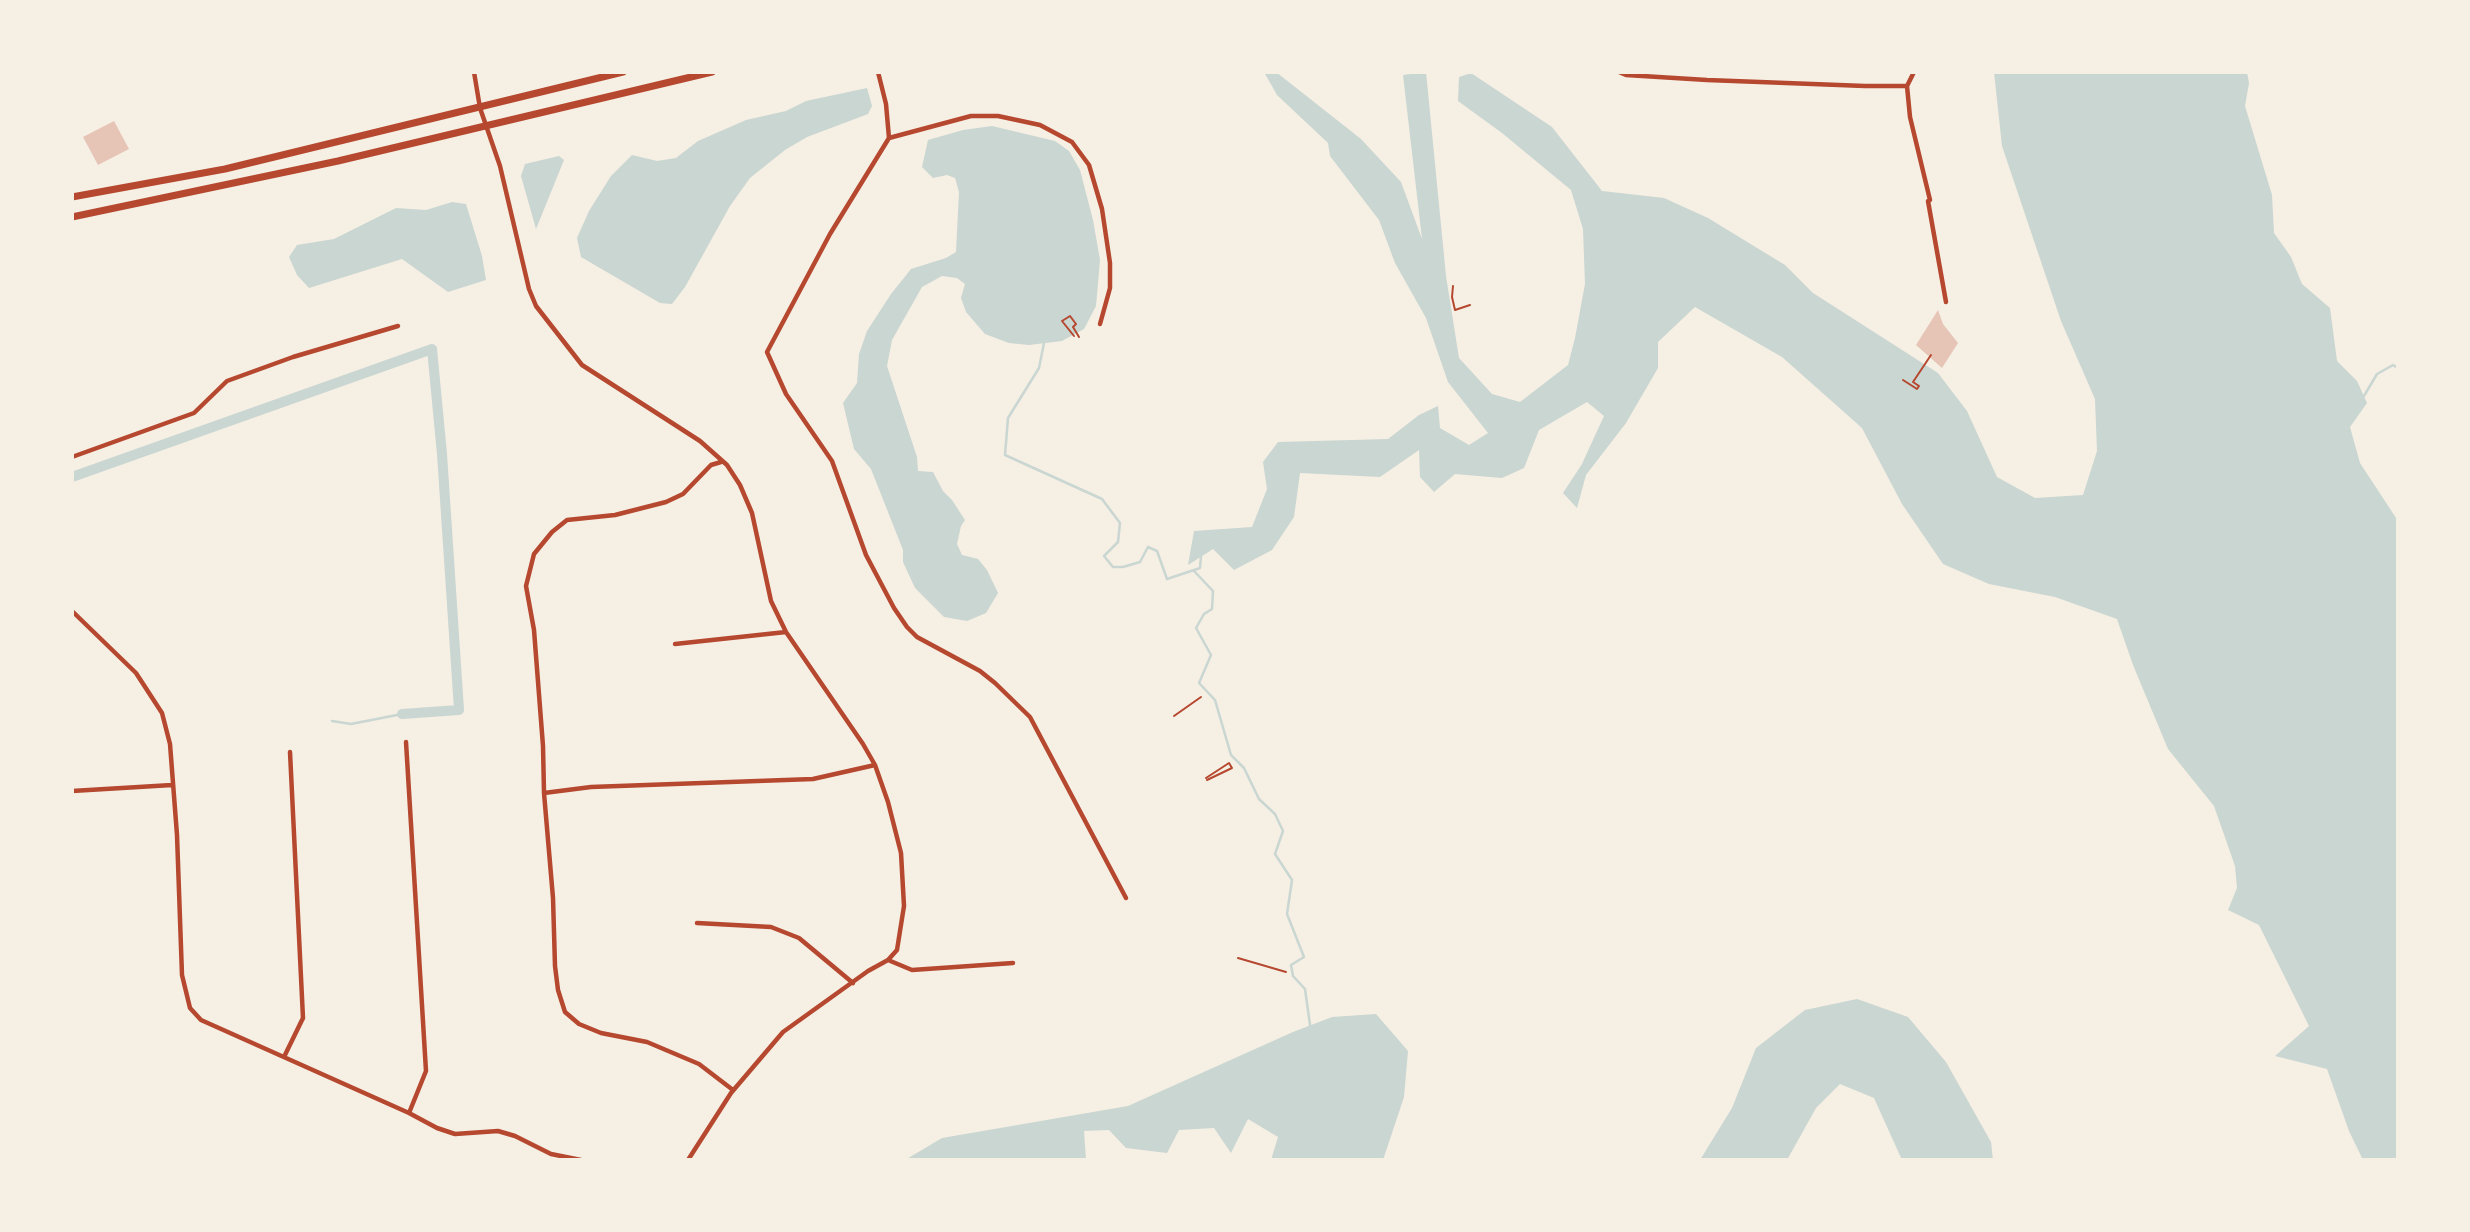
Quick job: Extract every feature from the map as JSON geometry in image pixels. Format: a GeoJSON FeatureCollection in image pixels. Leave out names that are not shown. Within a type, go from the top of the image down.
{"type":"FeatureCollection","features":[{"type":"Feature","properties":{"kind":"main road"},"geometry":{"type":"LineString","coordinates":[[72,197],[225,169],[623,72]]}},
{"type":"Feature","properties":{"kind":"main road"},"geometry":{"type":"LineString","coordinates":[[72,217],[176,197],[486,127],[712,72]]}},
{"type":"Feature","properties":{"kind":"street"},"geometry":{"type":"LineString","coordinates":[[474,72],[480,108],[500,166],[529,289],[536,306],[582,365],[700,441],[727,465],[740,485],[752,513],[769,592],[786,632],[875,765],[901,853],[904,878],[902,924],[897,950],[888,960],[868,971],[783,1032],[733,1090],[688,1160]]}},
{"type":"Feature","properties":{"kind":"street"},"geometry":{"type":"LineString","coordinates":[[878,72],[886,104],[889,138],[830,234],[767,352],[786,394],[832,461],[866,555],[894,608],[917,638],[980,671],[1022,708],[1036,729],[1126,898]]}},
{"type":"Feature","properties":{"kind":"street"},"geometry":{"type":"LineString","coordinates":[[1619,72],[1626,75],[1732,81],[1907,86]]}},
{"type":"Feature","properties":{"kind":"street"},"geometry":{"type":"LineString","coordinates":[[1914,72],[1907,86],[1910,117],[1930,201],[1946,302]]}},
{"type":"Feature","properties":{"kind":"street"},"geometry":{"type":"LineString","coordinates":[[889,138],[971,116],[998,116],[1040,125],[1072,142],[1089,165],[1101,206],[1106,236],[1110,288],[1100,324]]}},
{"type":"Feature","properties":{"kind":"street"},"geometry":{"type":"LineString","coordinates":[[72,457],[194,414],[227,381],[398,326]]}},
{"type":"Feature","properties":{"kind":"street"},"geometry":{"type":"LineString","coordinates":[[722,462],[711,465],[682,494],[666,502],[615,515],[567,520],[552,532],[534,554],[526,586],[534,630],[543,746],[555,966],[558,990],[565,1012],[579,1024],[601,1033],[647,1042],[678,1054],[699,1064],[733,1090]]}},
{"type":"Feature","properties":{"kind":"street"},"geometry":{"type":"LineString","coordinates":[[72,611],[136,673],[162,713],[170,744],[177,835],[182,975],[190,1008],[201,1020],[437,1128],[455,1134],[498,1131],[515,1136],[551,1157],[580,1160]]}},
{"type":"Feature","properties":{"kind":"street"},"geometry":{"type":"LineString","coordinates":[[675,644],[786,632]]}},
{"type":"Feature","properties":{"kind":"street"},"geometry":{"type":"LineString","coordinates":[[406,742],[426,1072],[409,1113]]}},
{"type":"Feature","properties":{"kind":"street"},"geometry":{"type":"LineString","coordinates":[[284,1057],[303,1018],[290,752]]}},
{"type":"Feature","properties":{"kind":"street"},"geometry":{"type":"LineString","coordinates":[[544,793],[591,786],[813,779],[875,765]]}},
{"type":"Feature","properties":{"kind":"street"},"geometry":{"type":"LineString","coordinates":[[72,791],[172,785]]}},
{"type":"Feature","properties":{"kind":"street"},"geometry":{"type":"LineString","coordinates":[[697,923],[771,927],[799,938],[853,983]]}},
{"type":"Feature","properties":{"kind":"street"},"geometry":{"type":"LineString","coordinates":[[888,960],[912,970],[1013,963]]}},
{"type":"Feature","properties":{"kind":"path"},"geometry":{"type":"LineString","coordinates":[[1452,286],[1455,310],[1470,305]]}},
{"type":"Feature","properties":{"kind":"path"},"geometry":{"type":"LineString","coordinates":[[1074,336],[1062,321],[1070,316],[1076,324],[1073,327],[1079,337]]}},
{"type":"Feature","properties":{"kind":"path"},"geometry":{"type":"LineString","coordinates":[[1903,380],[1917,389],[1919,386],[1913,382],[1931,355]]}},
{"type":"Feature","properties":{"kind":"path"},"geometry":{"type":"LineString","coordinates":[[1174,716],[1200,697]]}},
{"type":"Feature","properties":{"kind":"path"},"geometry":{"type":"LineString","coordinates":[[1229,764],[1232,768],[1206,779],[1229,764]]}},
{"type":"Feature","properties":{"kind":"path"},"geometry":{"type":"LineString","coordinates":[[1238,958],[1286,972]]}},
{"type":"Feature","properties":{"kind":"shaded area"},"geometry":{"type":"Polygon","coordinates":[[[1264,72],[1276,72],[1361,139],[1401,182],[1422,239],[1403,75],[1426,72],[1446,276],[1459,358],[1492,394],[1520,402],[1568,365],[1585,284],[1583,229],[1571,190],[1458,101],[1459,77],[1471,73],[1552,127],[1602,191],[1664,198],[1708,218],[1785,265],[1813,293],[1938,373],[1967,411],[1997,477],[2035,498],[2083,495],[2097,451],[2095,399],[2061,321],[2002,146],[1994,72],[2247,72],[2249,83],[2245,106],[2272,195],[2274,233],[2291,257],[2302,284],[2330,308],[2337,361],[2357,381],[2367,403],[2350,427],[2360,463],[2398,521],[2398,1160],[2363,1160],[2349,1131],[2327,1069],[2275,1056],[2309,1026],[2259,925],[2228,910],[2237,888],[2235,866],[2214,806],[2168,749],[2117,619],[2055,597],[1989,584],[1943,564],[1902,504],[1862,428],[1782,357],[1695,307],[1658,342],[1658,368],[1626,423],[1586,475],[1577,508],[1563,493],[1582,464],[1604,416],[1587,402],[1539,430],[1524,468],[1502,478],[1455,474],[1434,492],[1420,477],[1419,450],[1380,477],[1300,473],[1294,517],[1272,550],[1234,570],[1213,549],[1188,565],[1194,531],[1252,527],[1267,489],[1263,462],[1278,442],[1388,439],[1419,415],[1438,406],[1440,428],[1469,445],[1488,433],[1448,382],[1426,318],[1395,263],[1379,220],[1330,156],[1328,143],[1277,95],[1264,72]]]}},
{"type":"Feature","properties":{"kind":"shaded area"},"geometry":{"type":"Polygon","coordinates":[[[867,88],[872,106],[868,114],[807,137],[785,150],[750,178],[730,206],[685,287],[672,304],[660,303],[581,257],[577,238],[589,211],[611,176],[632,155],[657,161],[676,158],[698,141],[746,120],[786,111],[806,101],[867,88]]]}},
{"type":"Feature","properties":{"kind":"shaded area"},"geometry":{"type":"Polygon","coordinates":[[[992,126],[1055,141],[1069,151],[1080,170],[1100,260],[1096,306],[1084,329],[1062,341],[1029,345],[1009,343],[985,334],[966,312],[961,298],[965,284],[957,278],[942,276],[922,287],[892,340],[887,366],[917,457],[918,471],[933,472],[943,491],[952,500],[965,520],[957,544],[962,555],[978,559],[987,570],[998,593],[986,613],[967,621],[944,617],[915,588],[903,562],[903,550],[871,469],[854,449],[843,403],[857,383],[859,354],[867,331],[891,294],[911,269],[956,252],[959,192],[955,178],[947,175],[933,178],[922,167],[928,140],[963,130],[992,126]]]}},
{"type":"Feature","properties":{"kind":"shaded area"},"geometry":{"type":"Polygon","coordinates":[[[559,156],[564,160],[536,229],[521,176],[525,164],[559,156]]]}},
{"type":"Feature","properties":{"kind":"shaded area"},"geometry":{"type":"Polygon","coordinates":[[[452,202],[466,204],[482,256],[486,280],[448,292],[402,259],[309,288],[297,275],[289,257],[297,245],[334,239],[396,208],[426,210],[452,202]]]}},
{"type":"Feature","properties":{"kind":"shaded area"},"geometry":{"type":"Polygon","coordinates":[[[1857,999],[1908,1017],[1946,1062],[1991,1142],[1993,1160],[1902,1160],[1874,1098],[1840,1084],[1816,1108],[1787,1160],[1700,1160],[1732,1108],[1756,1048],[1805,1010],[1857,999]]]}},
{"type":"Feature","properties":{"kind":"shaded area"},"geometry":{"type":"Polygon","coordinates":[[[1376,1014],[1408,1051],[1404,1097],[1383,1160],[1271,1160],[1278,1137],[1248,1119],[1231,1153],[1214,1128],[1179,1130],[1167,1153],[1126,1148],[1109,1130],[1084,1131],[1086,1160],[905,1160],[942,1138],[1128,1106],[1332,1017],[1376,1014]]]}},
{"type":"Feature","properties":{"kind":"building"},"geometry":{"type":"Polygon","coordinates":[[[114,121],[129,149],[98,165],[83,137],[114,121]]]}},
{"type":"Feature","properties":{"kind":"building"},"geometry":{"type":"Polygon","coordinates":[[[1938,310],[1943,324],[1958,343],[1942,368],[1916,345],[1938,310]]]}},
{"type":"Feature","properties":{"kind":"waterway"},"geometry":{"type":"LineString","coordinates":[[1044,343],[1039,368],[1008,418],[1005,455],[1102,499],[1120,523],[1118,542],[1104,556],[1113,567],[1140,562],[1148,547],[1157,551],[1167,579],[1200,568],[1201,556]]}},
{"type":"Feature","properties":{"kind":"waterway"},"geometry":{"type":"LineString","coordinates":[[72,477],[432,349],[442,454],[459,710],[402,714]]}},
{"type":"Feature","properties":{"kind":"waterway"},"geometry":{"type":"LineString","coordinates":[[2364,396],[2377,374],[2393,365],[2398,368]]}},
{"type":"Feature","properties":{"kind":"waterway"},"geometry":{"type":"LineString","coordinates":[[1194,571],[1213,591],[1212,609],[1204,614],[1196,628],[1211,655],[1199,683],[1215,700],[1231,755],[1244,768],[1259,799],[1275,814],[1283,831],[1275,854],[1292,880],[1287,914],[1304,957],[1291,965],[1293,976],[1305,989],[1310,1025]]}},
{"type":"Feature","properties":{"kind":"waterway"},"geometry":{"type":"LineString","coordinates":[[332,721],[351,724],[402,714]]}}]}
